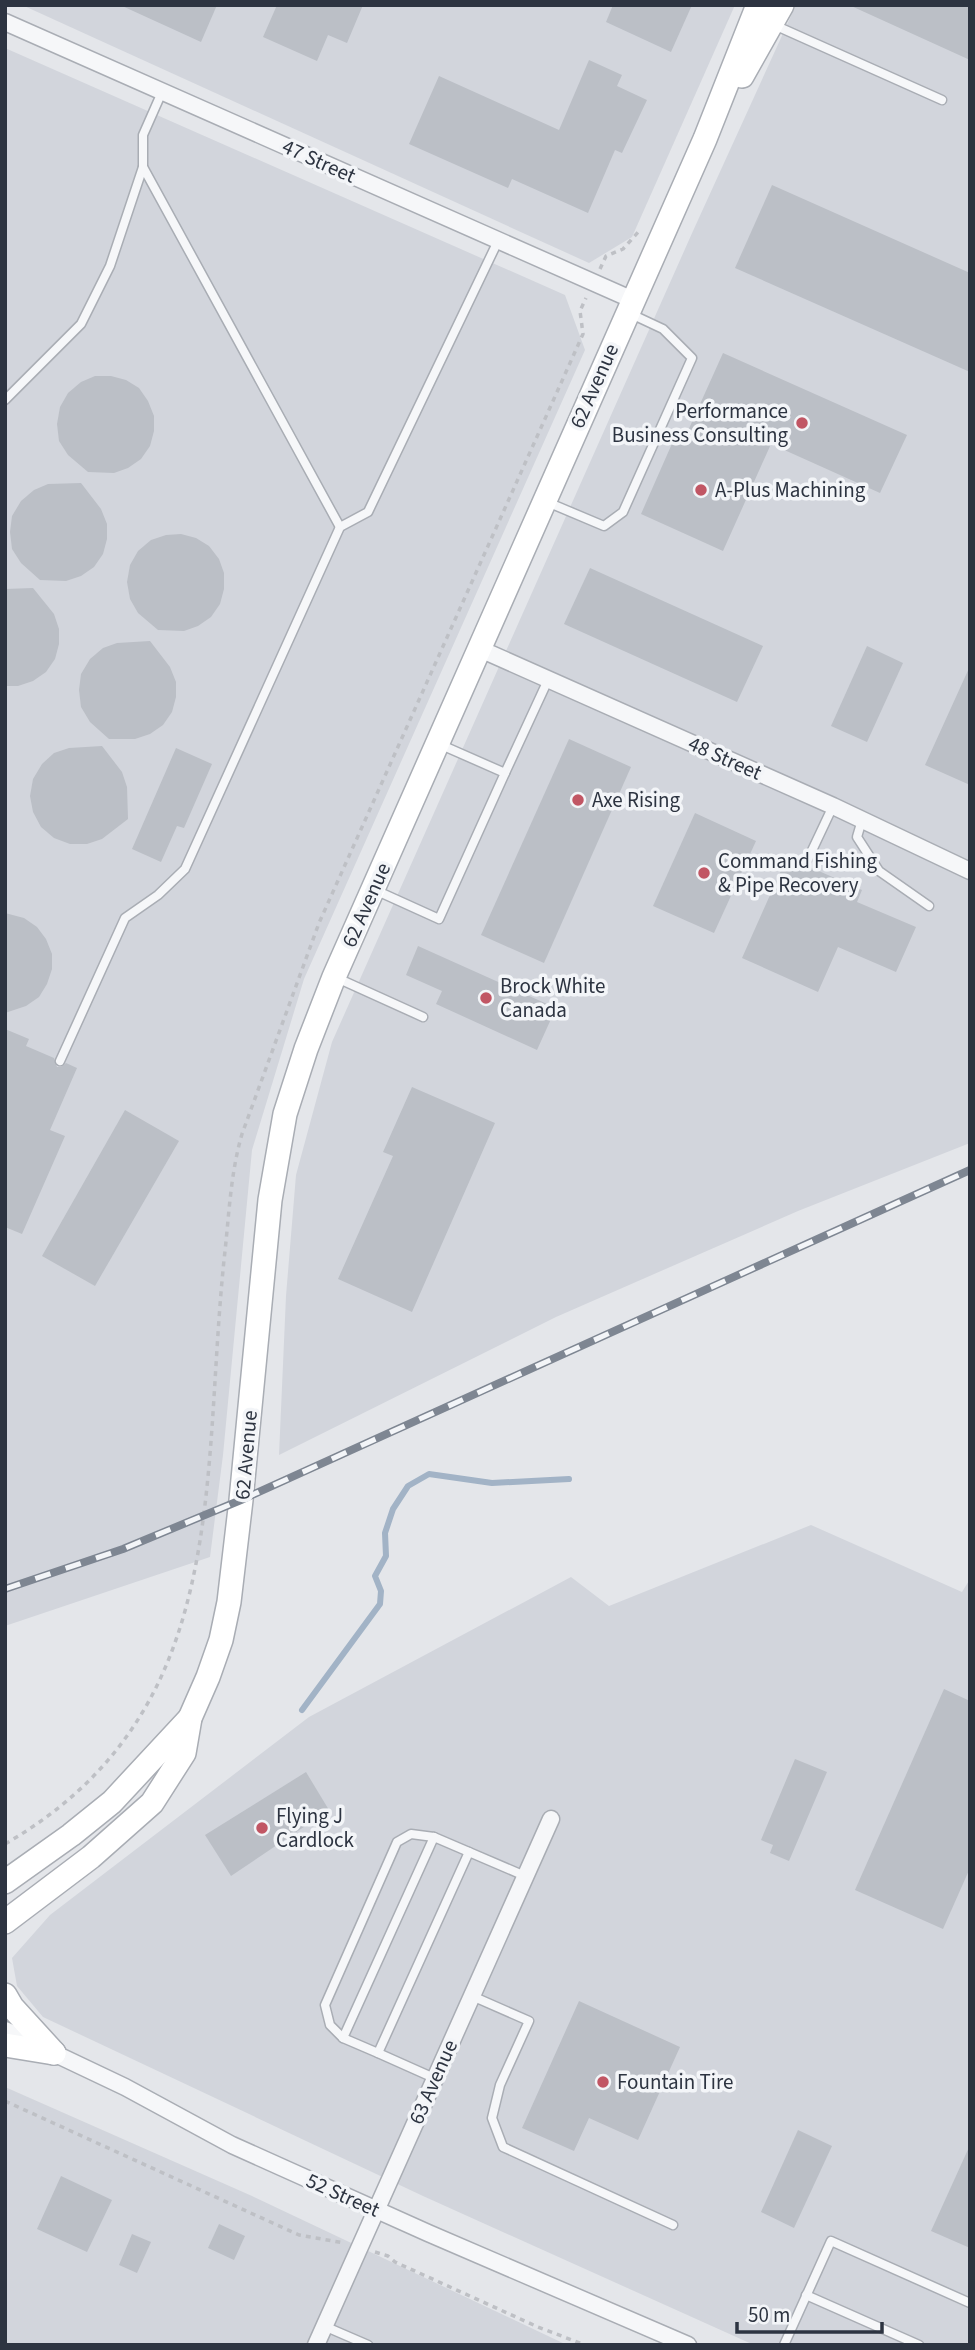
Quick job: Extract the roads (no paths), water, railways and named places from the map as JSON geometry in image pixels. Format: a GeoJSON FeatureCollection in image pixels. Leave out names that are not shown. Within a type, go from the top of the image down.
{"type":"FeatureCollection","features":[{"type":"Feature","properties":{"kind":"main road","name":"62 Avenue"},"geometry":{"type":"LineString","coordinates":[[7,1923],[91,1857],[152,1803],[184,1754],[190,1718],[213,1665],[229,1602],[270,1200],[285,1114],[306,1049],[334,977],[630,306],[705,139],[766,13]]}},
{"type":"Feature","properties":{"kind":"main road","name":"62 Avenue"},"geometry":{"type":"LineString","coordinates":[[5,1882],[60,1844],[112,1802],[190,1718]]}},
{"type":"Feature","properties":{"kind":"main road"},"geometry":{"type":"LineString","coordinates":[[5,1995],[12,2007],[54,2053]]}},
{"type":"Feature","properties":{"kind":"main road"},"geometry":{"type":"LineString","coordinates":[[5,2045],[54,2053]]}},
{"type":"Feature","properties":{"kind":"street","name":"47 Street"},"geometry":{"type":"LineString","coordinates":[[5,22],[498,241],[630,306]]}},
{"type":"Feature","properties":{"kind":"street","name":"48 Street"},"geometry":{"type":"LineString","coordinates":[[480,649],[832,806],[970,871]]}},
{"type":"Feature","properties":{"kind":"street","name":"63 Avenue"},"geometry":{"type":"LineString","coordinates":[[316,2345],[551,1819]]}},
{"type":"Feature","properties":{"kind":"street","name":"52 Street"},"geometry":{"type":"LineString","coordinates":[[5,2031],[135,2092],[232,2145],[688,2345]]}},
{"type":"Feature","properties":{"kind":"lane"},"geometry":{"type":"LineString","coordinates":[[766,13],[942,100]]}},
{"type":"Feature","properties":{"kind":"lane"},"geometry":{"type":"LineString","coordinates":[[5,400],[81,324],[110,266],[143,167],[143,135],[162,92]]}},
{"type":"Feature","properties":{"kind":"lane"},"geometry":{"type":"LineString","coordinates":[[143,167],[340,527]]}},
{"type":"Feature","properties":{"kind":"lane"},"geometry":{"type":"LineString","coordinates":[[60,1061],[125,918],[158,895],[185,869],[340,527],[368,512],[498,241]]}},
{"type":"Feature","properties":{"kind":"lane"},"geometry":{"type":"LineString","coordinates":[[544,501],[604,526],[623,512],[692,358],[663,329],[630,306]]}},
{"type":"Feature","properties":{"kind":"lane"},"geometry":{"type":"LineString","coordinates":[[373,889],[439,919],[548,680]]}},
{"type":"Feature","properties":{"kind":"lane"},"geometry":{"type":"LineString","coordinates":[[437,743],[505,773]]}},
{"type":"Feature","properties":{"kind":"lane"},"geometry":{"type":"LineString","coordinates":[[808,859],[832,806]]}},
{"type":"Feature","properties":{"kind":"lane"},"geometry":{"type":"LineString","coordinates":[[862,820],[857,837],[879,871],[929,906]]}},
{"type":"Feature","properties":{"kind":"lane"},"geometry":{"type":"LineString","coordinates":[[334,977],[423,1017]]}},
{"type":"Feature","properties":{"kind":"lane"},"geometry":{"type":"LineString","coordinates":[[434,2078],[344,2038],[330,2025],[325,2005],[397,1842],[411,1834],[435,1837],[525,1876]]}},
{"type":"Feature","properties":{"kind":"lane"},"geometry":{"type":"LineString","coordinates":[[344,2038],[435,1837]]}},
{"type":"Feature","properties":{"kind":"lane"},"geometry":{"type":"LineString","coordinates":[[378,2053],[469,1852]]}},
{"type":"Feature","properties":{"kind":"lane"},"geometry":{"type":"LineString","coordinates":[[471,1996],[529,2021],[500,2085],[492,2118],[503,2147],[673,2225]]}},
{"type":"Feature","properties":{"kind":"lane"},"geometry":{"type":"LineString","coordinates":[[784,2345],[831,2241],[970,2303]]}},
{"type":"Feature","properties":{"kind":"lane"},"geometry":{"type":"LineString","coordinates":[[806,2295],[919,2345]]}},
{"type":"Feature","properties":{"kind":"lane"},"geometry":{"type":"LineString","coordinates":[[324,2326],[368,2345]]}},
{"type":"Feature","properties":{"kind":"waterway"},"geometry":{"type":"LineString","coordinates":[[302,1710],[380,1604],[381,1591],[375,1576],[386,1556],[385,1533],[393,1509],[408,1486],[429,1474],[492,1483],[569,1479]]}},
{"type":"Feature","properties":{"kind":"railway"},"geometry":{"type":"LineString","coordinates":[[5,1589],[123,1549],[241,1500],[970,1170]]}},
{"type":"Feature","properties":{"kind":"place","name":"Performance Business Consulting"},"geometry":{"type":"Point","coordinates":[802,423]}},
{"type":"Feature","properties":{"kind":"place","name":"A-Plus Machining"},"geometry":{"type":"Point","coordinates":[701,490]}},
{"type":"Feature","properties":{"kind":"place","name":"Axe Rising"},"geometry":{"type":"Point","coordinates":[578,800]}},
{"type":"Feature","properties":{"kind":"place","name":"Command Fishing & Pipe Recovery"},"geometry":{"type":"Point","coordinates":[704,873]}},
{"type":"Feature","properties":{"kind":"place","name":"Brock White Canada"},"geometry":{"type":"Point","coordinates":[486,998]}},
{"type":"Feature","properties":{"kind":"place","name":"Flying J Cardlock"},"geometry":{"type":"Point","coordinates":[262,1828]}},
{"type":"Feature","properties":{"kind":"place","name":"Fountain Tire"},"geometry":{"type":"Point","coordinates":[603,2082]}}]}
